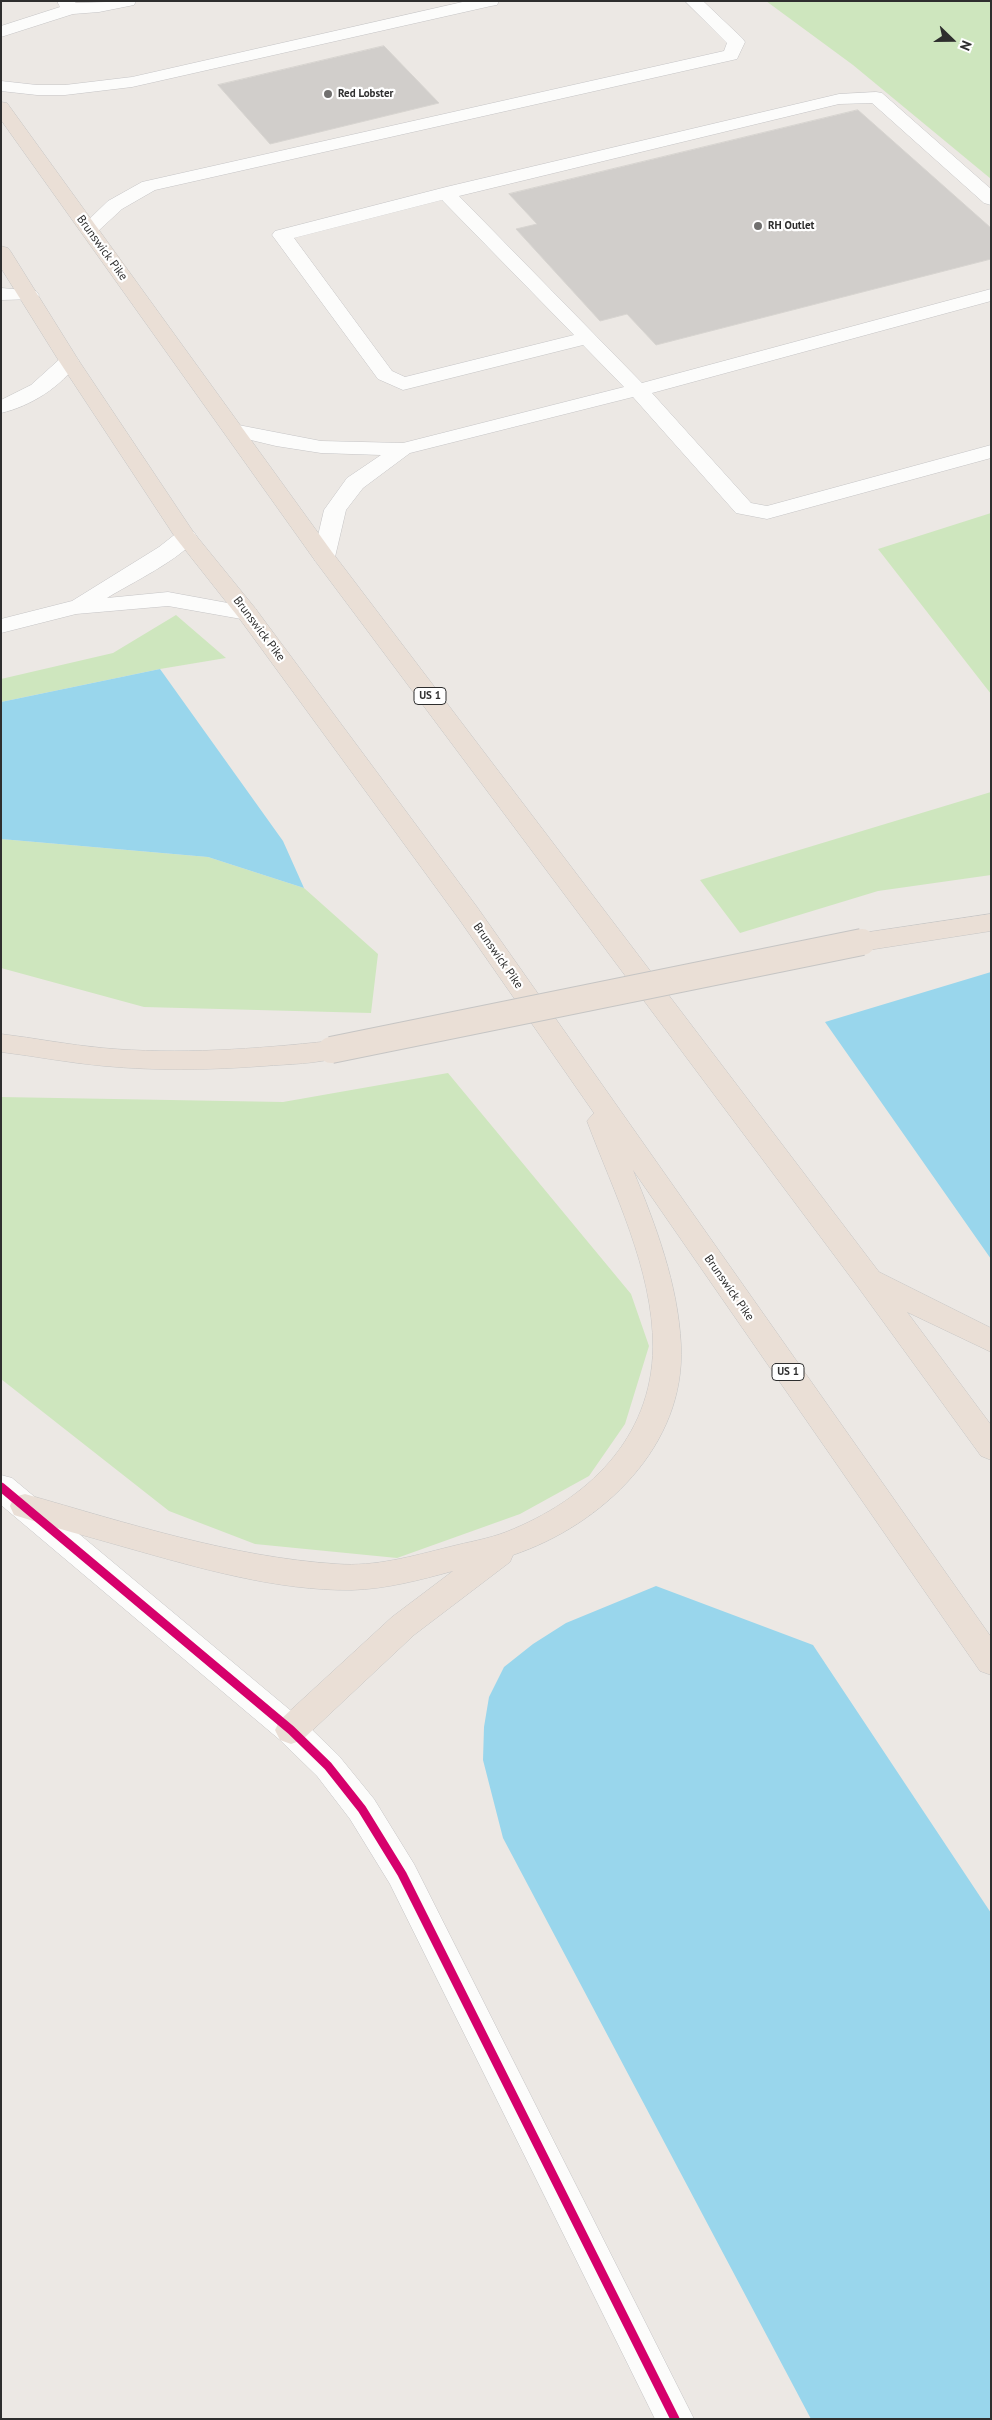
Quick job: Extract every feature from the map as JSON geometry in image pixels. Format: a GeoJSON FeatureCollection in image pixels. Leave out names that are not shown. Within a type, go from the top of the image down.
{"type":"FeatureCollection","features":[{"type":"Feature","properties":{"kind":"highway","name":"Brunswick Pike"},"geometry":{"type":"LineString","coordinates":[[1,107],[324,557],[868,1278],[991,1448]]}},
{"type":"Feature","properties":{"kind":"highway","name":"Brunswick Pike"},"geometry":{"type":"LineString","coordinates":[[1,252],[69,361],[186,537],[248,613],[364,769],[991,1662]]}},
{"type":"Feature","properties":{"kind":"highway"},"geometry":{"type":"LineString","coordinates":[[3,1042],[81,1055],[154,1060],[228,1060],[331,1050],[862,942],[991,922]]}},
{"type":"Feature","properties":{"kind":"highway"},"geometry":{"type":"LineString","coordinates":[[291,1730],[402,1626],[456,1583],[514,1542],[571,1514],[593,1498],[618,1475],[637,1452],[654,1420],[663,1389],[667,1348],[663,1302],[647,1245],[585,1082]]}},
{"type":"Feature","properties":{"kind":"highway"},"geometry":{"type":"LineString","coordinates":[[868,1278],[991,1341]]}},
{"type":"Feature","properties":{"kind":"highway"},"geometry":{"type":"LineString","coordinates":[[25,1506],[240,1564],[289,1573],[343,1577],[378,1575],[429,1565],[514,1542]]}},
{"type":"Feature","properties":{"kind":"street"},"geometry":{"type":"LineString","coordinates":[[1,32],[68,5],[128,1]]}},
{"type":"Feature","properties":{"kind":"street"},"geometry":{"type":"LineString","coordinates":[[1,86],[37,90],[65,90],[132,82],[491,1]]}},
{"type":"Feature","properties":{"kind":"street"},"geometry":{"type":"LineString","coordinates":[[89,229],[115,205],[149,186],[730,55],[736,42],[693,1]]}},
{"type":"Feature","properties":{"kind":"street"},"geometry":{"type":"LineString","coordinates":[[588,338],[403,384],[385,375],[282,235],[446,193],[839,98],[876,97],[991,199]]}},
{"type":"Feature","properties":{"kind":"street"},"geometry":{"type":"LineString","coordinates":[[446,193],[638,390],[744,508],[767,512],[991,451]]}},
{"type":"Feature","properties":{"kind":"street"},"geometry":{"type":"LineString","coordinates":[[1,294],[29,295]]}},
{"type":"Feature","properties":{"kind":"street"},"geometry":{"type":"LineString","coordinates":[[232,430],[276,440],[321,447],[403,449],[638,390],[991,295]]}},
{"type":"Feature","properties":{"kind":"street"},"geometry":{"type":"LineString","coordinates":[[1,407],[20,401],[48,383],[69,361]]}},
{"type":"Feature","properties":{"kind":"street"},"geometry":{"type":"LineString","coordinates":[[324,557],[335,510],[355,483],[403,449]]}},
{"type":"Feature","properties":{"kind":"street"},"geometry":{"type":"LineString","coordinates":[[76,608],[167,552],[186,537]]}},
{"type":"Feature","properties":{"kind":"street"},"geometry":{"type":"LineString","coordinates":[[1,626],[76,608],[168,599],[248,613]]}},
{"type":"Feature","properties":{"kind":"street"},"geometry":{"type":"LineString","coordinates":[[1,1487],[291,1730],[328,1766],[362,1808],[402,1874],[675,2419]]}},
{"type":"Feature","properties":{"kind":"green space"},"geometry":{"type":"Polygon","coordinates":[[[766,1],[991,1],[991,179],[853,65],[766,1]]]}},
{"type":"Feature","properties":{"kind":"green space"},"geometry":{"type":"Polygon","coordinates":[[[991,513],[991,694],[878,549],[991,513]]]}},
{"type":"Feature","properties":{"kind":"green space"},"geometry":{"type":"Polygon","coordinates":[[[176,615],[226,658],[160,669],[1,702],[1,679],[113,653],[176,615]]]}},
{"type":"Feature","properties":{"kind":"green space"},"geometry":{"type":"Polygon","coordinates":[[[991,792],[991,875],[878,891],[740,933],[700,880],[991,792]]]}},
{"type":"Feature","properties":{"kind":"green space"},"geometry":{"type":"Polygon","coordinates":[[[1,839],[208,857],[304,888],[378,954],[371,1013],[144,1007],[1,968],[1,839]]]}},
{"type":"Feature","properties":{"kind":"green space"},"geometry":{"type":"Polygon","coordinates":[[[448,1073],[631,1294],[649,1346],[625,1424],[589,1476],[520,1514],[397,1558],[255,1544],[169,1511],[1,1379],[1,1097],[283,1102],[448,1073]]]}},
{"type":"Feature","properties":{"kind":"water"},"geometry":{"type":"Polygon","coordinates":[[[160,669],[283,841],[304,888],[208,857],[1,839],[1,702],[160,669]]]}},
{"type":"Feature","properties":{"kind":"water"},"geometry":{"type":"Polygon","coordinates":[[[991,972],[991,1259],[825,1022],[991,972]]]}},
{"type":"Feature","properties":{"kind":"water"},"geometry":{"type":"Polygon","coordinates":[[[656,1586],[813,1645],[991,1913],[991,2419],[811,2419],[503,1838],[483,1760],[484,1727],[489,1697],[504,1667],[533,1644],[566,1623],[656,1586]]]}},
{"type":"Feature","properties":{"kind":"building","name":"Red Lobster"},"geometry":{"type":"Polygon","coordinates":[[[384,46],[439,103],[270,144],[218,85],[384,46]]]}},
{"type":"Feature","properties":{"kind":"building","name":"RH Outlet"},"geometry":{"type":"Polygon","coordinates":[[[858,110],[991,228],[991,259],[656,345],[627,314],[600,321],[516,229],[537,224],[509,194],[858,110]]]}},
{"type":"Feature","properties":{"kind":"cycle path"},"geometry":{"type":"LineString","coordinates":[[1,1487],[291,1730],[328,1766],[362,1809],[402,1874],[675,2419]]}},
{"type":"Feature","properties":{"kind":"place","name":"Red Lobster"},"geometry":{"type":"Point","coordinates":[328,94]}},
{"type":"Feature","properties":{"kind":"place","name":"RH Outlet"},"geometry":{"type":"Point","coordinates":[758,226]}}]}
